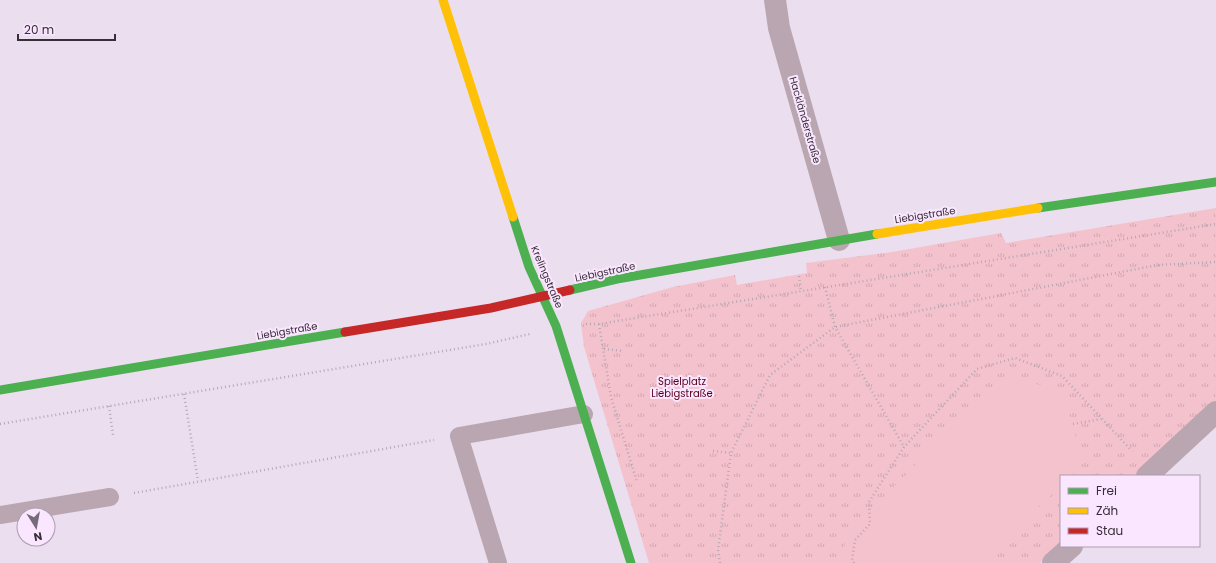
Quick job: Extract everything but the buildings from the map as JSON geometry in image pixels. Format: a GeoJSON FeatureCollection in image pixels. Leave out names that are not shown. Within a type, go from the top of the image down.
{"type":"FeatureCollection","features":[{"type":"Feature","properties":{"kind":"street","name":"Krelingstraße"},"geometry":{"type":"LineString","coordinates":[[443,0],[529,267],[556,326],[631,563]]}},
{"type":"Feature","properties":{"kind":"street","name":"Hackländerstraße"},"geometry":{"type":"LineString","coordinates":[[775,0],[779,28],[839,240]]}},
{"type":"Feature","properties":{"kind":"street","name":"Liebigstraße"},"geometry":{"type":"LineString","coordinates":[[0,390],[491,308],[618,279],[839,240],[980,217],[1216,182]]}},
{"type":"Feature","properties":{"kind":"street"},"geometry":{"type":"LineString","coordinates":[[1148,475],[1216,412]]}},
{"type":"Feature","properties":{"kind":"street"},"geometry":{"type":"LineString","coordinates":[[1053,563],[1071,547]]}},
{"type":"Feature","properties":{"kind":"lane"},"geometry":{"type":"LineString","coordinates":[[498,563],[459,436],[584,414]]}},
{"type":"Feature","properties":{"kind":"lane"},"geometry":{"type":"LineString","coordinates":[[0,516],[110,497]]}},
{"type":"Feature","properties":{"kind":"path"},"geometry":{"type":"LineString","coordinates":[[0,424],[486,344],[556,326],[599,324],[1216,224]]}},
{"type":"Feature","properties":{"kind":"path"},"geometry":{"type":"LineString","coordinates":[[720,563],[718,550],[730,453],[770,375],[835,327],[1158,265],[1216,262]]}},
{"type":"Feature","properties":{"kind":"path"},"geometry":{"type":"LineString","coordinates":[[825,287],[835,327],[904,447]]}},
{"type":"Feature","properties":{"kind":"path"},"geometry":{"type":"LineString","coordinates":[[599,324],[611,397],[639,488]]}},
{"type":"Feature","properties":{"kind":"path"},"geometry":{"type":"LineString","coordinates":[[603,349],[623,351]]}},
{"type":"Feature","properties":{"kind":"path"},"geometry":{"type":"LineString","coordinates":[[854,563],[852,560],[856,540],[870,524],[869,502],[904,447],[977,369],[1015,358],[1062,376],[1137,457]]}},
{"type":"Feature","properties":{"kind":"path"},"geometry":{"type":"LineString","coordinates":[[184,394],[198,481]]}},
{"type":"Feature","properties":{"kind":"path"},"geometry":{"type":"LineString","coordinates":[[109,406],[113,435]]}},
{"type":"Feature","properties":{"kind":"path"},"geometry":{"type":"LineString","coordinates":[[1073,424],[1102,419]]}},
{"type":"Feature","properties":{"kind":"path"},"geometry":{"type":"LineString","coordinates":[[110,497],[459,436]]}},
{"type":"Feature","properties":{"kind":"path"},"geometry":{"type":"LineString","coordinates":[[713,451],[730,453]]}},
{"type":"Feature","properties":{"kind":"green space","name":"Spielplatz Liebigstraße"},"geometry":{"type":"Polygon","coordinates":[[[1216,208],[1216,401],[1136,475],[1060,475],[1060,545],[1040,563],[649,563],[584,347],[581,323],[588,311],[673,287],[735,275],[737,285],[807,273],[806,263],[892,252],[1001,233],[1006,243],[1216,208]]]}},
{"type":"Feature","properties":{"kind":"green space"},"geometry":{"type":"Polygon","coordinates":[[[1014,380],[1046,386],[1064,400],[1073,424],[1078,448],[1073,475],[1060,475],[1060,487],[978,563],[845,563],[843,550],[849,533],[987,391],[1014,380]]]}},
{"type":"Feature","properties":{"kind":"traffic: fast"},"geometry":{"type":"LineString","coordinates":[[1038,208],[1216,182]]}},
{"type":"Feature","properties":{"kind":"traffic: fast"},"geometry":{"type":"LineString","coordinates":[[513,217],[529,267],[556,326],[631,563]]}},
{"type":"Feature","properties":{"kind":"traffic: fast"},"geometry":{"type":"LineString","coordinates":[[570,290],[617,279],[877,234]]}},
{"type":"Feature","properties":{"kind":"traffic: fast"},"geometry":{"type":"LineString","coordinates":[[0,390],[345,332]]}},
{"type":"Feature","properties":{"kind":"traffic: slow"},"geometry":{"type":"LineString","coordinates":[[443,0],[513,217]]}},
{"type":"Feature","properties":{"kind":"traffic: slow"},"geometry":{"type":"LineString","coordinates":[[877,234],[1038,208]]}},
{"type":"Feature","properties":{"kind":"traffic: jam"},"geometry":{"type":"LineString","coordinates":[[345,332],[491,308],[570,290]]}}]}
